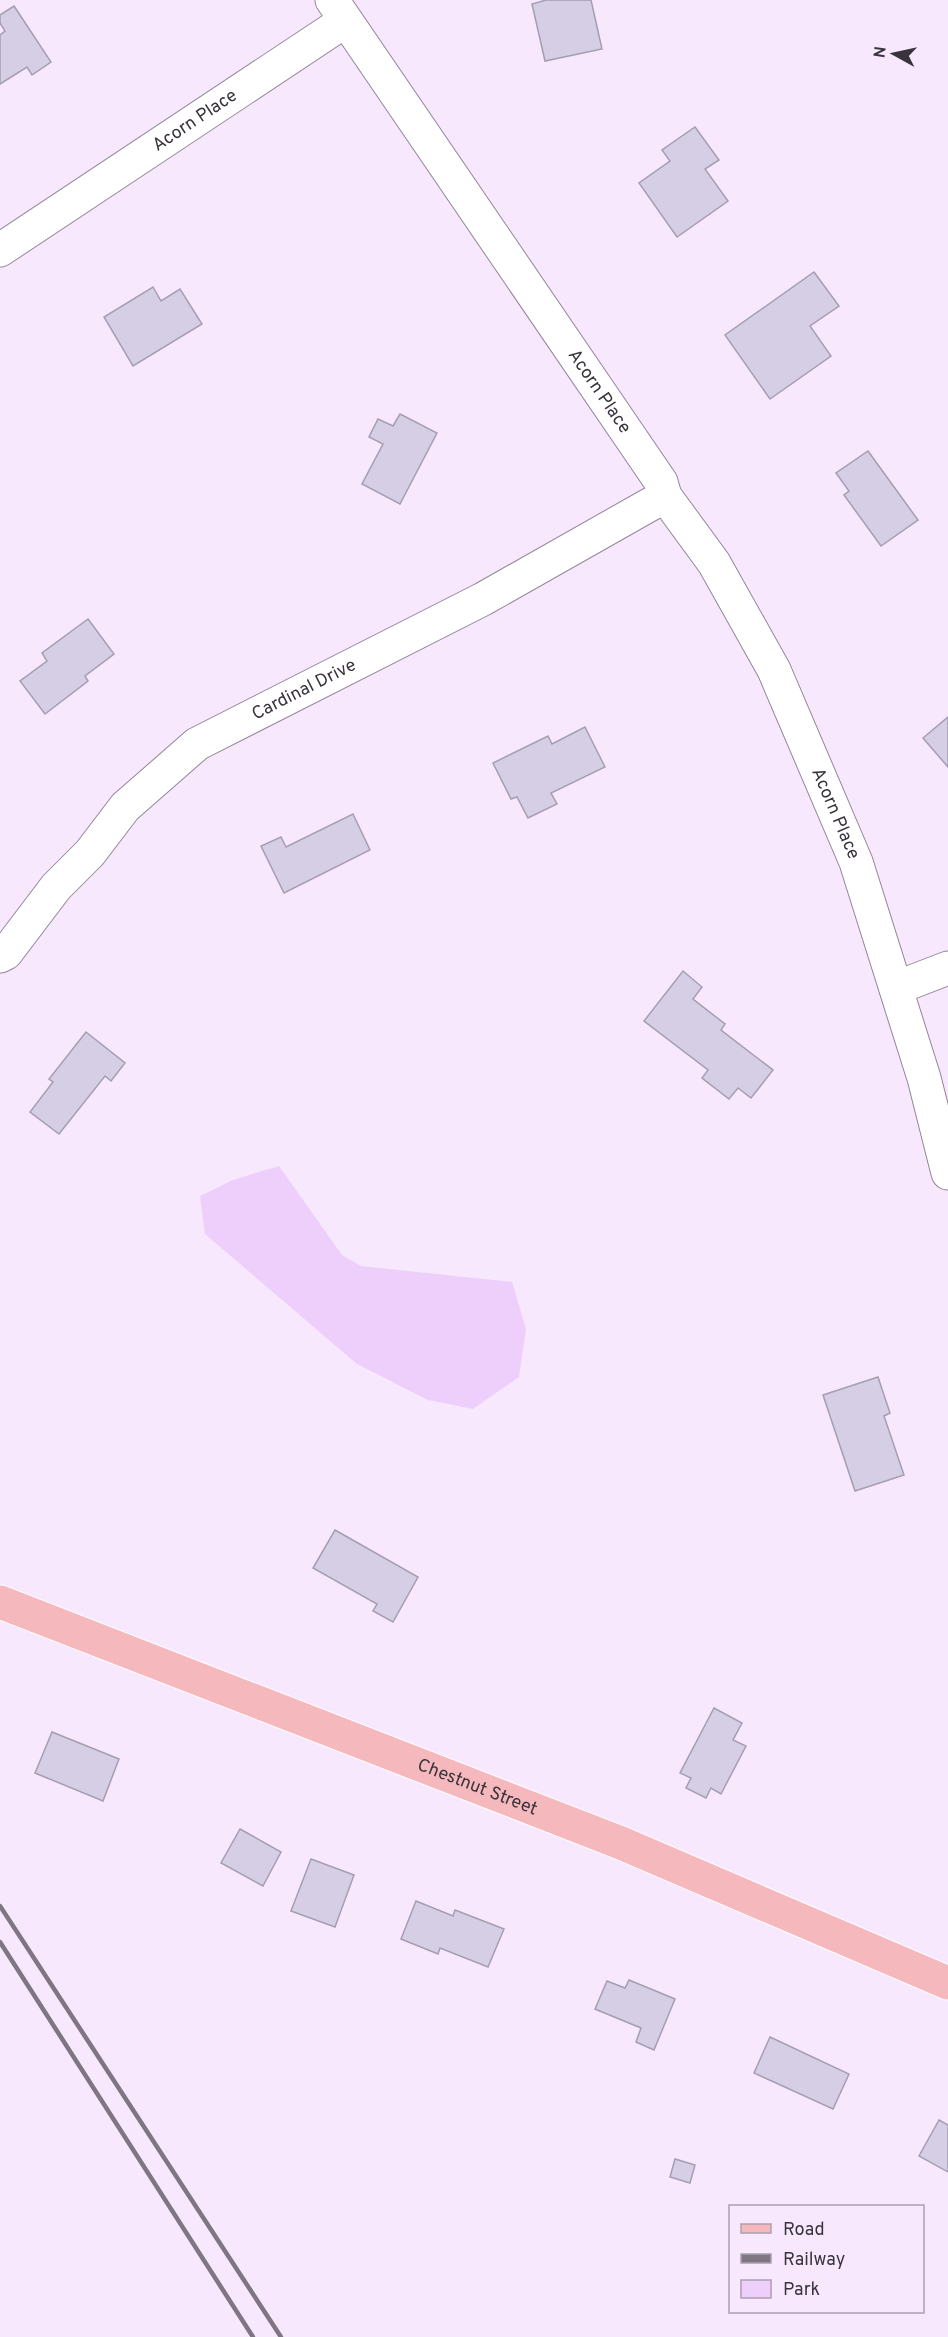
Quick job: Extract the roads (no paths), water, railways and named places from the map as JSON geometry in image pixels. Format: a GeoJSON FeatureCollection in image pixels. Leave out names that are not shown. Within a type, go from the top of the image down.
{"type":"FeatureCollection","features":[{"type":"Feature","properties":{"kind":"main road","name":"Chestnut Street"},"geometry":{"type":"LineString","coordinates":[[0,1602],[621,1843],[948,1983]]}},
{"type":"Feature","properties":{"kind":"street","name":"Acorn Place"},"geometry":{"type":"LineString","coordinates":[[0,250],[338,10],[661,482],[665,496],[714,563],[774,670],[856,862],[924,1078],[948,1173]]}},
{"type":"Feature","properties":{"kind":"street","name":"Cardinal Drive"},"geometry":{"type":"LineString","coordinates":[[0,956],[6,953],[56,887],[90,853],[125,807],[197,744],[483,599],[665,496]]}},
{"type":"Feature","properties":{"kind":"street"},"geometry":{"type":"LineString","coordinates":[[896,988],[948,968]]}},
{"type":"Feature","properties":{"kind":"railway"},"geometry":{"type":"LineString","coordinates":[[0,1906],[281,2337]]}},
{"type":"Feature","properties":{"kind":"railway"},"geometry":{"type":"LineString","coordinates":[[0,1942],[253,2337]]}}]}
